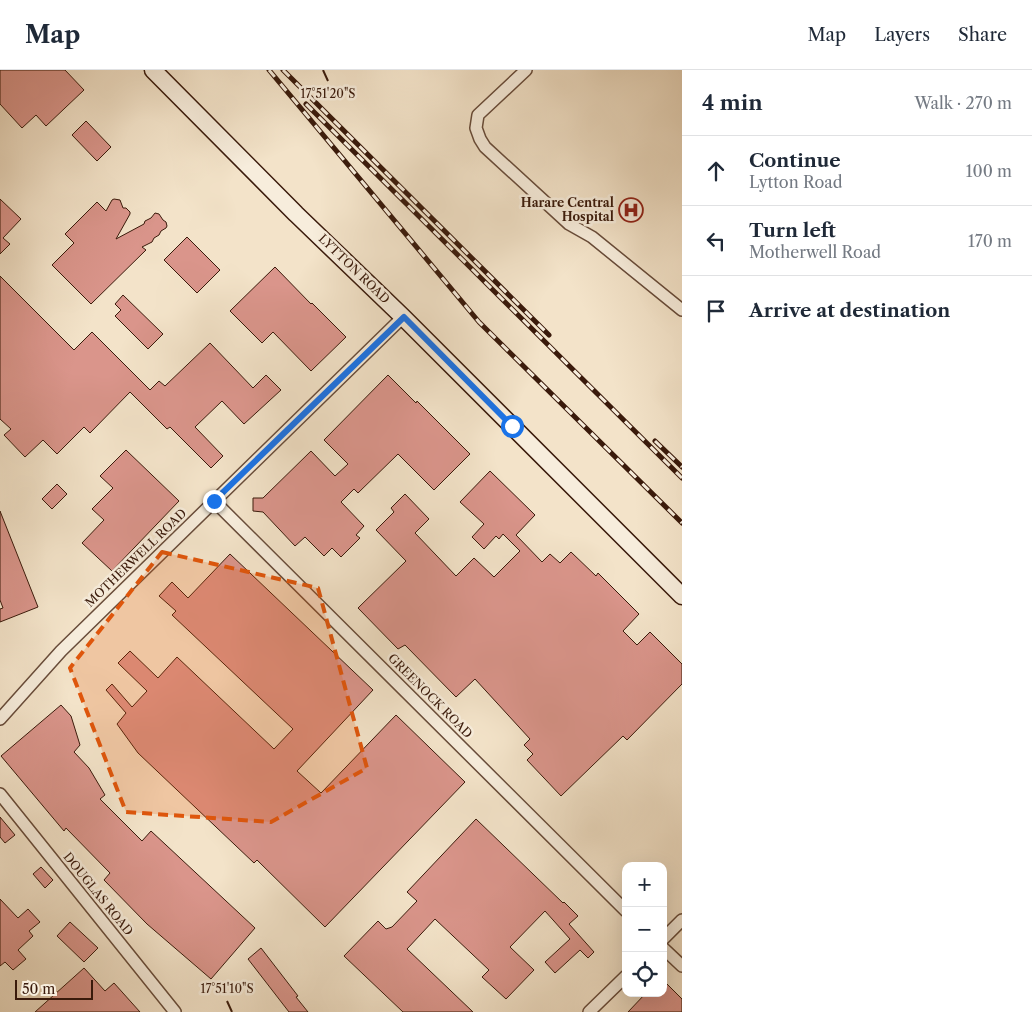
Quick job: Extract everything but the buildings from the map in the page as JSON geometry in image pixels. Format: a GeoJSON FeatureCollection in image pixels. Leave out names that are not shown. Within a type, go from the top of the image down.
{"type":"FeatureCollection","features":[{"type":"Feature","properties":{"kind":"main road","name":"LYTTON ROAD"},"geometry":{"type":"LineString","coordinates":[[153,70],[296,214],[404,317],[682,596]]}},
{"type":"Feature","properties":{"kind":"street"},"geometry":{"type":"LineString","coordinates":[[526,70],[478,115],[476,128],[485,148],[569,224],[592,237],[682,310]]}},
{"type":"Feature","properties":{"kind":"street","name":"MOTHERWELL ROAD"},"geometry":{"type":"LineString","coordinates":[[0,719],[61,651],[404,317]]}},
{"type":"Feature","properties":{"kind":"street","name":"GREENOCK ROAD"},"geometry":{"type":"LineString","coordinates":[[214,501],[623,907]]}},
{"type":"Feature","properties":{"kind":"street","name":"DOUGLAS ROAD"},"geometry":{"type":"LineString","coordinates":[[0,794],[175,1012]]}},
{"type":"Feature","properties":{"kind":"street"},"geometry":{"type":"LineString","coordinates":[[667,935],[682,920]]}},
{"type":"Feature","properties":{"kind":"street"},"geometry":{"type":"LineString","coordinates":[[667,952],[682,966]]}},
{"type":"Feature","properties":{"kind":"street"},"geometry":{"type":"LineString","coordinates":[[588,1012],[622,980]]}},
{"type":"Feature","properties":{"kind":"highlighted area"},"geometry":{"type":"Polygon","coordinates":[[[162,552],[318,588],[367,768],[271,822],[126,812],[70,668],[162,552]]]}},
{"type":"Feature","properties":{"kind":"railway"},"geometry":{"type":"LineString","coordinates":[[269,70],[479,322],[682,523]]}},
{"type":"Feature","properties":{"kind":"railway"},"geometry":{"type":"LineString","coordinates":[[283,70],[549,335]]}},
{"type":"Feature","properties":{"kind":"railway"},"geometry":{"type":"LineString","coordinates":[[306,104],[682,478]]}},
{"type":"Feature","properties":{"kind":"railway"},"geometry":{"type":"LineString","coordinates":[[655,441],[682,467]]}},
{"type":"Feature","properties":{"kind":"place","name":"Harare Central Hospital"},"geometry":{"type":"Point","coordinates":[631,210]}},
{"type":"Feature","properties":{"kind":"route"},"geometry":{"type":"LineString","coordinates":[[214,501],[404,317],[512,426]]}}]}
